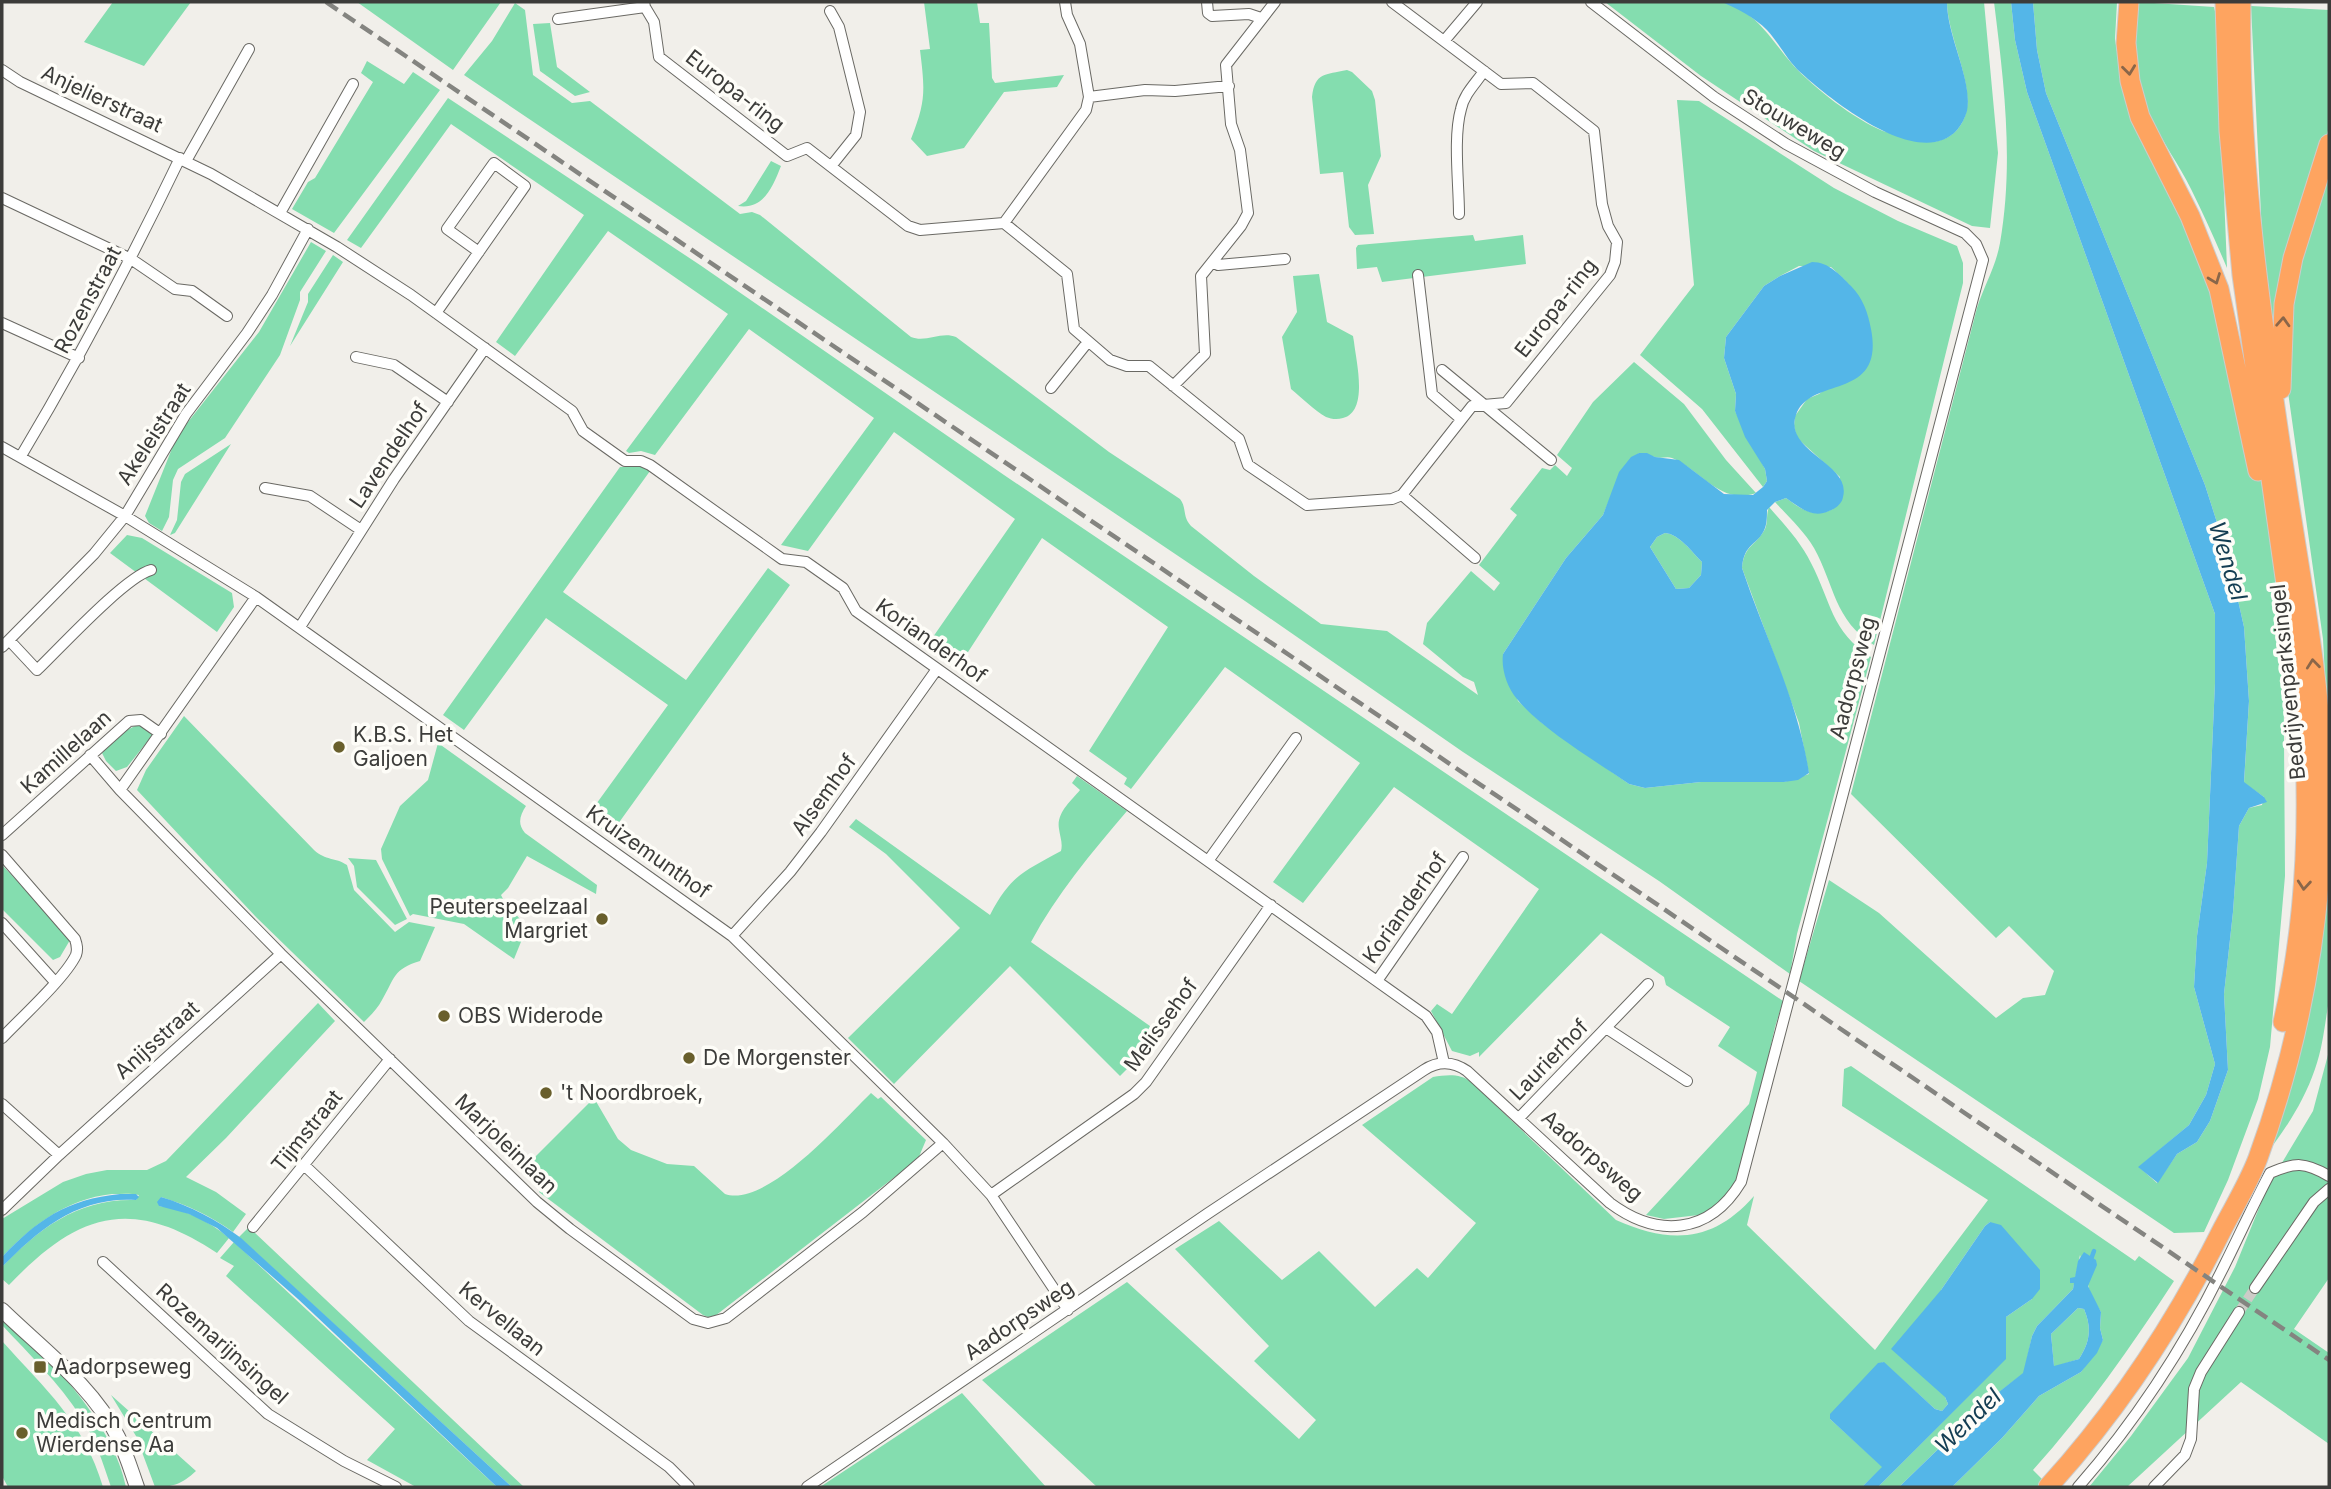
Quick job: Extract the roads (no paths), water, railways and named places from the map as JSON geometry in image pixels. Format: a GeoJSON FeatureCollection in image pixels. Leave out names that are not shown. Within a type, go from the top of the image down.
{"type":"FeatureCollection","features":[{"type":"Feature","properties":{"kind":"highway"},"geometry":{"type":"LineString","coordinates":[[2129,2],[2126,43],[2130,81],[2140,117],[2190,216],[2219,289],[2257,467],[2282,549]]}},
{"type":"Feature","properties":{"kind":"highway"},"geometry":{"type":"LineString","coordinates":[[2225,2],[2233,28],[2250,209],[2280,439]]}},
{"type":"Feature","properties":{"kind":"highway"},"geometry":{"type":"LineString","coordinates":[[2241,2],[2233,28],[2229,131],[2240,262],[2282,549]]}},
{"type":"Feature","properties":{"kind":"highway"},"geometry":{"type":"LineString","coordinates":[[2280,439],[2284,304],[2293,258],[2329,144]]}},
{"type":"Feature","properties":{"kind":"highway","name":"Bedrijvenparksingel"},"geometry":{"type":"LineString","coordinates":[[2048,1487],[2131,1385],[2166,1332],[2217,1240],[2257,1162],[2277,1098],[2303,996],[2320,886],[2321,732],[2280,439]]}},
{"type":"Feature","properties":{"kind":"highway","name":"Bedrijvenparksingel"},"geometry":{"type":"LineString","coordinates":[[2217,1240],[2246,1156],[2276,1054],[2296,956],[2307,857],[2308,809],[2302,697],[2282,549]]}},
{"type":"Feature","properties":{"kind":"street"},"geometry":{"type":"LineString","coordinates":[[1065,2],[1067,15],[1080,44],[1089,97],[1086,110],[1004,223],[1067,274],[1074,329],[1110,360],[1128,366],[1149,366],[1239,439],[1248,466],[1307,505],[1392,499],[1402,495],[1475,558]]}},
{"type":"Feature","properties":{"kind":"street"},"geometry":{"type":"LineString","coordinates":[[1207,2],[1208,13],[1212,16],[1249,14],[1261,18]]}},
{"type":"Feature","properties":{"kind":"street"},"geometry":{"type":"LineString","coordinates":[[1173,386],[1205,354],[1201,275],[1241,226],[1248,213],[1240,150],[1231,124],[1226,65],[1275,2]]}},
{"type":"Feature","properties":{"kind":"street","name":"Europa-ring"},"geometry":{"type":"LineString","coordinates":[[1392,2],[1501,84],[1533,83],[1594,131],[1602,204],[1608,226],[1617,242],[1615,261],[1609,275],[1506,403],[1485,407],[1472,406],[1402,495]]}},
{"type":"Feature","properties":{"kind":"street"},"geometry":{"type":"LineString","coordinates":[[1444,41],[1477,2]]}},
{"type":"Feature","properties":{"kind":"street","name":"Stouweweg"},"geometry":{"type":"LineString","coordinates":[[1591,2],[1743,117],[1831,170],[1965,233],[1976,244],[1983,260]]}},
{"type":"Feature","properties":{"kind":"street","name":"Europa-ring"},"geometry":{"type":"LineString","coordinates":[[558,19],[645,5],[654,22],[660,57],[787,156],[807,148],[908,226],[920,230],[1004,223]]}},
{"type":"Feature","properties":{"kind":"street"},"geometry":{"type":"LineString","coordinates":[[830,11],[839,27],[860,112],[856,135],[832,165]]}},
{"type":"Feature","properties":{"kind":"street"},"geometry":{"type":"LineString","coordinates":[[183,160],[249,49]]}},
{"type":"Feature","properties":{"kind":"street","name":"Anjelierstraat"},"geometry":{"type":"LineString","coordinates":[[2,71],[183,160],[334,245]]}},
{"type":"Feature","properties":{"kind":"street"},"geometry":{"type":"LineString","coordinates":[[1459,214],[1458,127],[1461,108],[1466,95],[1484,71]]}},
{"type":"Feature","properties":{"kind":"street"},"geometry":{"type":"LineString","coordinates":[[280,213],[353,84]]}},
{"type":"Feature","properties":{"kind":"street"},"geometry":{"type":"LineString","coordinates":[[1089,97],[1145,90],[1175,91],[1229,86]]}},
{"type":"Feature","properties":{"kind":"street","name":"Rozenstraat"},"geometry":{"type":"LineString","coordinates":[[22,456],[79,358],[183,160]]}},
{"type":"Feature","properties":{"kind":"street"},"geometry":{"type":"LineString","coordinates":[[436,313],[479,252],[525,186],[495,163],[447,229],[479,252]]}},
{"type":"Feature","properties":{"kind":"street"},"geometry":{"type":"LineString","coordinates":[[2,198],[131,260],[175,289],[192,291],[227,316]]}},
{"type":"Feature","properties":{"kind":"street","name":"Akeleistraat"},"geometry":{"type":"LineString","coordinates":[[151,570],[142,573],[125,586],[37,670],[5,643],[94,554],[125,516],[178,425],[272,295],[308,229]]}},
{"type":"Feature","properties":{"kind":"street","name":"Korianderhof"},"geometry":{"type":"LineString","coordinates":[[334,245],[436,313],[572,411],[583,431],[625,461],[640,461],[650,465],[782,559],[806,562],[843,588],[856,611],[1377,981],[1432,1023],[1437,1032],[1444,1063]]}},
{"type":"Feature","properties":{"kind":"street"},"geometry":{"type":"LineString","coordinates":[[1213,262],[1218,265],[1285,259]]}},
{"type":"Feature","properties":{"kind":"street","name":"Aadorpsweg"},"geometry":{"type":"LineString","coordinates":[[807,1487],[1424,1070],[1437,1064],[1457,1065],[1467,1071],[1624,1213],[1648,1224],[1677,1226],[1705,1218],[1725,1203],[1741,1182],[1983,260]]}},
{"type":"Feature","properties":{"kind":"street"},"geometry":{"type":"LineString","coordinates":[[1418,275],[1432,394],[1461,419]]}},
{"type":"Feature","properties":{"kind":"street"},"geometry":{"type":"LineString","coordinates":[[2,323],[79,358]]}},
{"type":"Feature","properties":{"kind":"street"},"geometry":{"type":"LineString","coordinates":[[1051,388],[1087,342]]}},
{"type":"Feature","properties":{"kind":"street","name":"Lavendelhof"},"geometry":{"type":"LineString","coordinates":[[300,627],[361,530],[485,348]]}},
{"type":"Feature","properties":{"kind":"street","name":"Lavendelhof"},"geometry":{"type":"LineString","coordinates":[[355,357],[394,365],[448,402]]}},
{"type":"Feature","properties":{"kind":"street"},"geometry":{"type":"LineString","coordinates":[[1442,370],[1551,460]]}},
{"type":"Feature","properties":{"kind":"street","name":"Kruizemunthof"},"geometry":{"type":"LineString","coordinates":[[2,447],[125,516],[256,597],[732,936],[943,1143],[991,1195],[1068,1310]]}},
{"type":"Feature","properties":{"kind":"street","name":"Lavendelhof"},"geometry":{"type":"LineString","coordinates":[[265,488],[310,496],[361,530]]}},
{"type":"Feature","properties":{"kind":"street"},"geometry":{"type":"LineString","coordinates":[[120,790],[256,597]]}},
{"type":"Feature","properties":{"kind":"street","name":"Alsemhof"},"geometry":{"type":"LineString","coordinates":[[732,936],[790,872],[821,832],[937,669]]}},
{"type":"Feature","properties":{"kind":"street","name":"Kamillelaan"},"geometry":{"type":"LineString","coordinates":[[2,835],[129,721],[141,720],[161,734]]}},
{"type":"Feature","properties":{"kind":"street"},"geometry":{"type":"LineString","coordinates":[[1208,861],[1296,738]]}},
{"type":"Feature","properties":{"kind":"street","name":"Marjoleinlaan"},"geometry":{"type":"LineString","coordinates":[[90,755],[120,790],[281,954],[552,1215],[694,1319],[708,1323],[726,1318],[916,1169],[943,1143]]}},
{"type":"Feature","properties":{"kind":"street"},"geometry":{"type":"LineString","coordinates":[[2,855],[75,939],[77,950],[75,957],[55,982],[2,1038]]}},
{"type":"Feature","properties":{"kind":"street","name":"Korianderhof"},"geometry":{"type":"LineString","coordinates":[[1377,981],[1463,857]]}},
{"type":"Feature","properties":{"kind":"street","name":"Melissehof"},"geometry":{"type":"LineString","coordinates":[[991,1195],[1134,1094],[1146,1082],[1270,905]]}},
{"type":"Feature","properties":{"kind":"street"},"geometry":{"type":"LineString","coordinates":[[2,923],[55,982]]}},
{"type":"Feature","properties":{"kind":"street","name":"Anijsstraat"},"geometry":{"type":"LineString","coordinates":[[2,1210],[281,954]]}},
{"type":"Feature","properties":{"kind":"street","name":"Laurierhof"},"geometry":{"type":"LineString","coordinates":[[1520,1118],[1648,984]]}},
{"type":"Feature","properties":{"kind":"street","name":"Laurierhof"},"geometry":{"type":"LineString","coordinates":[[1606,1028],[1687,1080]]}},
{"type":"Feature","properties":{"kind":"street","name":"Tijmstraat"},"geometry":{"type":"LineString","coordinates":[[253,1227],[390,1059]]}},
{"type":"Feature","properties":{"kind":"street"},"geometry":{"type":"LineString","coordinates":[[2,1104],[59,1155]]}},
{"type":"Feature","properties":{"kind":"street"},"geometry":{"type":"LineString","coordinates":[[2078,1487],[2118,1437],[2169,1364],[2225,1266],[2270,1173],[2301,1164],[2329,1176]]}},
{"type":"Feature","properties":{"kind":"street","name":"Kervellaan"},"geometry":{"type":"LineString","coordinates":[[304,1165],[469,1321],[669,1467],[689,1487]]}},
{"type":"Feature","properties":{"kind":"street"},"geometry":{"type":"LineString","coordinates":[[2255,1288],[2314,1202],[2329,1189]]}},
{"type":"Feature","properties":{"kind":"street","name":"Rozemarijnsingel"},"geometry":{"type":"LineString","coordinates":[[103,1262],[268,1414],[344,1461],[396,1487]]}},
{"type":"Feature","properties":{"kind":"street"},"geometry":{"type":"LineString","coordinates":[[2,1310],[78,1382],[106,1416],[128,1460],[136,1487]]}},
{"type":"Feature","properties":{"kind":"street"},"geometry":{"type":"LineString","coordinates":[[2154,1487],[2185,1455],[2191,1439],[2194,1388],[2201,1372],[2239,1312]]}},
{"type":"Feature","properties":{"kind":"water"},"geometry":{"type":"Polygon","coordinates":[[[1722,2],[1947,2],[1968,99],[1963,121],[1957,130],[1941,141],[1921,142],[1899,137],[1876,127],[1832,98],[1800,72],[1762,25],[1722,2]]]}},
{"type":"Feature","properties":{"kind":"water"},"geometry":{"type":"Polygon","coordinates":[[[2011,2],[2033,2],[2037,50],[2046,93],[2205,485],[2229,560],[2244,627],[2249,701],[2244,782],[2267,802],[2249,808],[2239,826],[2224,994],[2228,1070],[2210,1121],[2197,1142],[2177,1154],[2158,1183],[2138,1167],[2189,1125],[2206,1095],[2215,1064],[2194,987],[2197,936],[2207,863],[2215,683],[2215,614],[2027,92],[2015,40],[2011,2]]]}},
{"type":"Feature","properties":{"kind":"water"},"geometry":{"type":"Polygon","coordinates":[[[1812,262],[1824,264],[1859,296],[1871,329],[1872,352],[1867,368],[1857,378],[1816,395],[1804,403],[1796,415],[1795,428],[1799,439],[1838,475],[1843,485],[1841,502],[1831,510],[1817,514],[1806,511],[1786,498],[1775,502],[1767,510],[1767,521],[1762,534],[1745,553],[1743,560],[1742,568],[1797,720],[1809,773],[1798,780],[1784,782],[1701,782],[1645,788],[1629,784],[1570,744],[1527,710],[1513,694],[1508,683],[1503,654],[1566,558],[1603,515],[1619,472],[1631,457],[1647,453],[1655,457],[1679,460],[1724,494],[1753,495],[1763,487],[1767,481],[1765,469],[1745,437],[1735,411],[1736,394],[1724,358],[1726,337],[1764,286],[1812,262]],[[1670,534],[1657,537],[1650,547],[1676,589],[1689,588],[1701,575],[1702,562],[1685,544],[1670,534]]]}},
{"type":"Feature","properties":{"kind":"water"},"geometry":{"type":"Polygon","coordinates":[[[120,1194],[136,1194],[139,1197],[136,1200],[96,1203],[78,1209],[46,1228],[2,1267],[2,1257],[41,1222],[69,1206],[120,1194]]]}},
{"type":"Feature","properties":{"kind":"water"},"geometry":{"type":"Polygon","coordinates":[[[161,1197],[203,1214],[241,1238],[512,1487],[497,1487],[298,1299],[217,1228],[189,1214],[159,1206],[157,1202],[161,1197]]]}},
{"type":"Feature","properties":{"kind":"water"},"geometry":{"type":"Polygon","coordinates":[[[1990,1222],[2001,1225],[2040,1270],[2040,1289],[2032,1299],[2006,1317],[2006,1359],[1878,1487],[1862,1487],[1882,1467],[1830,1419],[1830,1414],[1878,1363],[1884,1362],[1935,1409],[1942,1411],[1948,1404],[1945,1397],[1891,1349],[1941,1290],[1990,1222]]]}},
{"type":"Feature","properties":{"kind":"water"},"geometry":{"type":"Polygon","coordinates":[[[2084,1252],[2096,1260],[2097,1265],[2088,1286],[2101,1312],[2100,1328],[2103,1340],[2097,1353],[2081,1372],[2039,1396],[2002,1438],[1952,1487],[1899,1487],[1990,1399],[2023,1373],[2032,1336],[2037,1326],[2073,1289],[2074,1283],[2070,1283],[2070,1278],[2075,1277],[2078,1261],[2084,1252]],[[2078,1308],[2051,1334],[2054,1366],[2079,1359],[2083,1353],[2089,1329],[2084,1309],[2078,1308]]]}},
{"type":"Feature","properties":{"kind":"waterway","name":"Wendel"},"geometry":{"type":"LineString","coordinates":[[2090,1262],[2094,1251]]}},
{"type":"Feature","properties":{"kind":"tunnel"},"geometry":{"type":"LineString","coordinates":[[2239,1312],[2255,1288]]}},
{"type":"Feature","properties":{"kind":"railway"},"geometry":{"type":"LineString","coordinates":[[326,2],[2329,1360]]}},
{"type":"Feature","properties":{"kind":"place","name":"K.B.S. Het Galjoen"},"geometry":{"type":"Point","coordinates":[339,747]}},
{"type":"Feature","properties":{"kind":"place","name":"Peuterspeelzaal Margriet"},"geometry":{"type":"Point","coordinates":[602,919]}},
{"type":"Feature","properties":{"kind":"place","name":"OBS Widerode"},"geometry":{"type":"Point","coordinates":[444,1016]}},
{"type":"Feature","properties":{"kind":"place","name":"De Morgenster"},"geometry":{"type":"Point","coordinates":[689,1058]}},
{"type":"Feature","properties":{"kind":"place","name":"'t Noordbroek,"},"geometry":{"type":"Point","coordinates":[546,1093]}},
{"type":"Feature","properties":{"kind":"place","name":"Aadorpseweg"},"geometry":{"type":"Point","coordinates":[40,1367]}},
{"type":"Feature","properties":{"kind":"place","name":"Medisch Centrum Wierdense Aa"},"geometry":{"type":"Point","coordinates":[22,1433]}}]}
